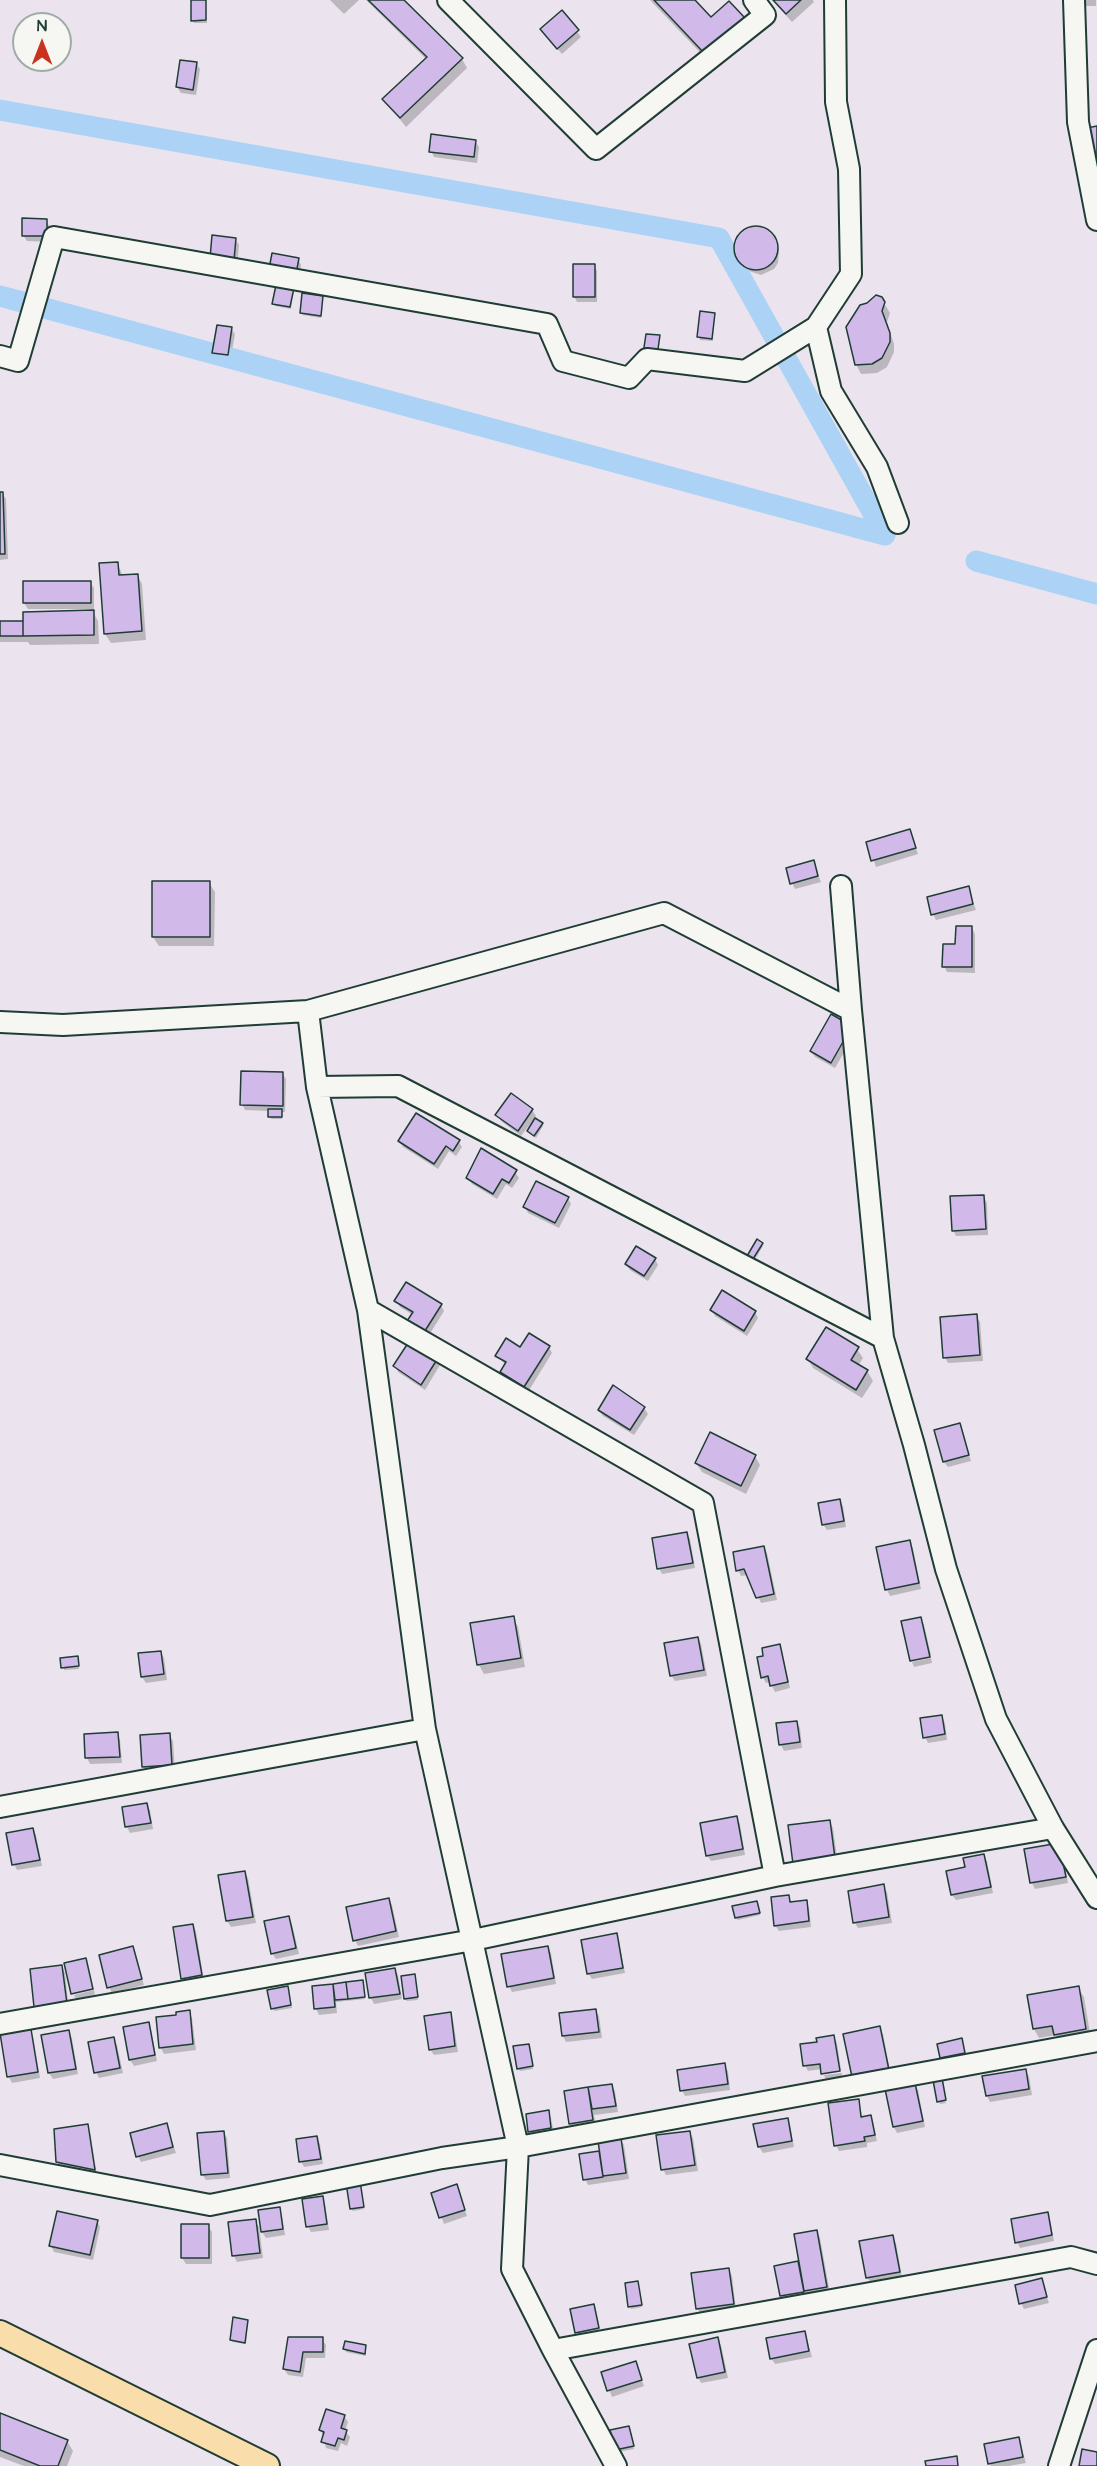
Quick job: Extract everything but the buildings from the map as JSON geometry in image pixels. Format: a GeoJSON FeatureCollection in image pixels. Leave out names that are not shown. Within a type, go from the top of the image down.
{"type":"FeatureCollection","features":[{"type":"Feature","properties":{"kind":"main road"},"geometry":{"type":"LineString","coordinates":[[0,2333],[267,2466]]}},
{"type":"Feature","properties":{"kind":"street"},"geometry":{"type":"LineString","coordinates":[[448,0],[596,149],[765,15],[754,0]]}},
{"type":"Feature","properties":{"kind":"street"},"geometry":{"type":"LineString","coordinates":[[0,356],[18,361],[54,237],[547,324],[563,361],[629,378],[647,359],[745,370],[816,327],[851,274],[849,170],[836,102],[835,0]]}},
{"type":"Feature","properties":{"kind":"street"},"geometry":{"type":"LineString","coordinates":[[1074,0],[1078,122],[1097,220]]}},
{"type":"Feature","properties":{"kind":"street"},"geometry":{"type":"LineString","coordinates":[[816,327],[831,391],[877,467],[898,523]]}},
{"type":"Feature","properties":{"kind":"street"},"geometry":{"type":"LineString","coordinates":[[841,886],[883,1338],[946,1569],[996,1719],[1053,1828],[1097,1898]]}},
{"type":"Feature","properties":{"kind":"street"},"geometry":{"type":"LineString","coordinates":[[0,1022],[63,1025],[308,1011],[664,913],[851,1010]]}},
{"type":"Feature","properties":{"kind":"street"},"geometry":{"type":"LineString","coordinates":[[308,1011],[317,1087],[368,1310],[424,1729],[518,2147],[512,2269],[616,2466]]}},
{"type":"Feature","properties":{"kind":"street"},"geometry":{"type":"LineString","coordinates":[[317,1087],[398,1086],[883,1338]]}},
{"type":"Feature","properties":{"kind":"street"},"geometry":{"type":"LineString","coordinates":[[368,1310],[703,1503],[775,1876]]}},
{"type":"Feature","properties":{"kind":"street"},"geometry":{"type":"LineString","coordinates":[[0,1807],[424,1729]]}},
{"type":"Feature","properties":{"kind":"street"},"geometry":{"type":"LineString","coordinates":[[0,2024],[473,1940],[775,1876],[1053,1828]]}},
{"type":"Feature","properties":{"kind":"street"},"geometry":{"type":"LineString","coordinates":[[0,2165],[210,2205],[442,2158],[518,2147],[1097,2041]]}},
{"type":"Feature","properties":{"kind":"street"},"geometry":{"type":"LineString","coordinates":[[553,2350],[1071,2257],[1097,2264]]}},
{"type":"Feature","properties":{"kind":"street"},"geometry":{"type":"LineString","coordinates":[[1059,2466],[1097,2350]]}},
{"type":"Feature","properties":{"kind":"waterway"},"geometry":{"type":"LineString","coordinates":[[0,110],[719,238],[885,535]]}},
{"type":"Feature","properties":{"kind":"waterway"},"geometry":{"type":"LineString","coordinates":[[0,296],[885,535]]}},
{"type":"Feature","properties":{"kind":"waterway"},"geometry":{"type":"LineString","coordinates":[[976,561],[1097,594]]}}]}
